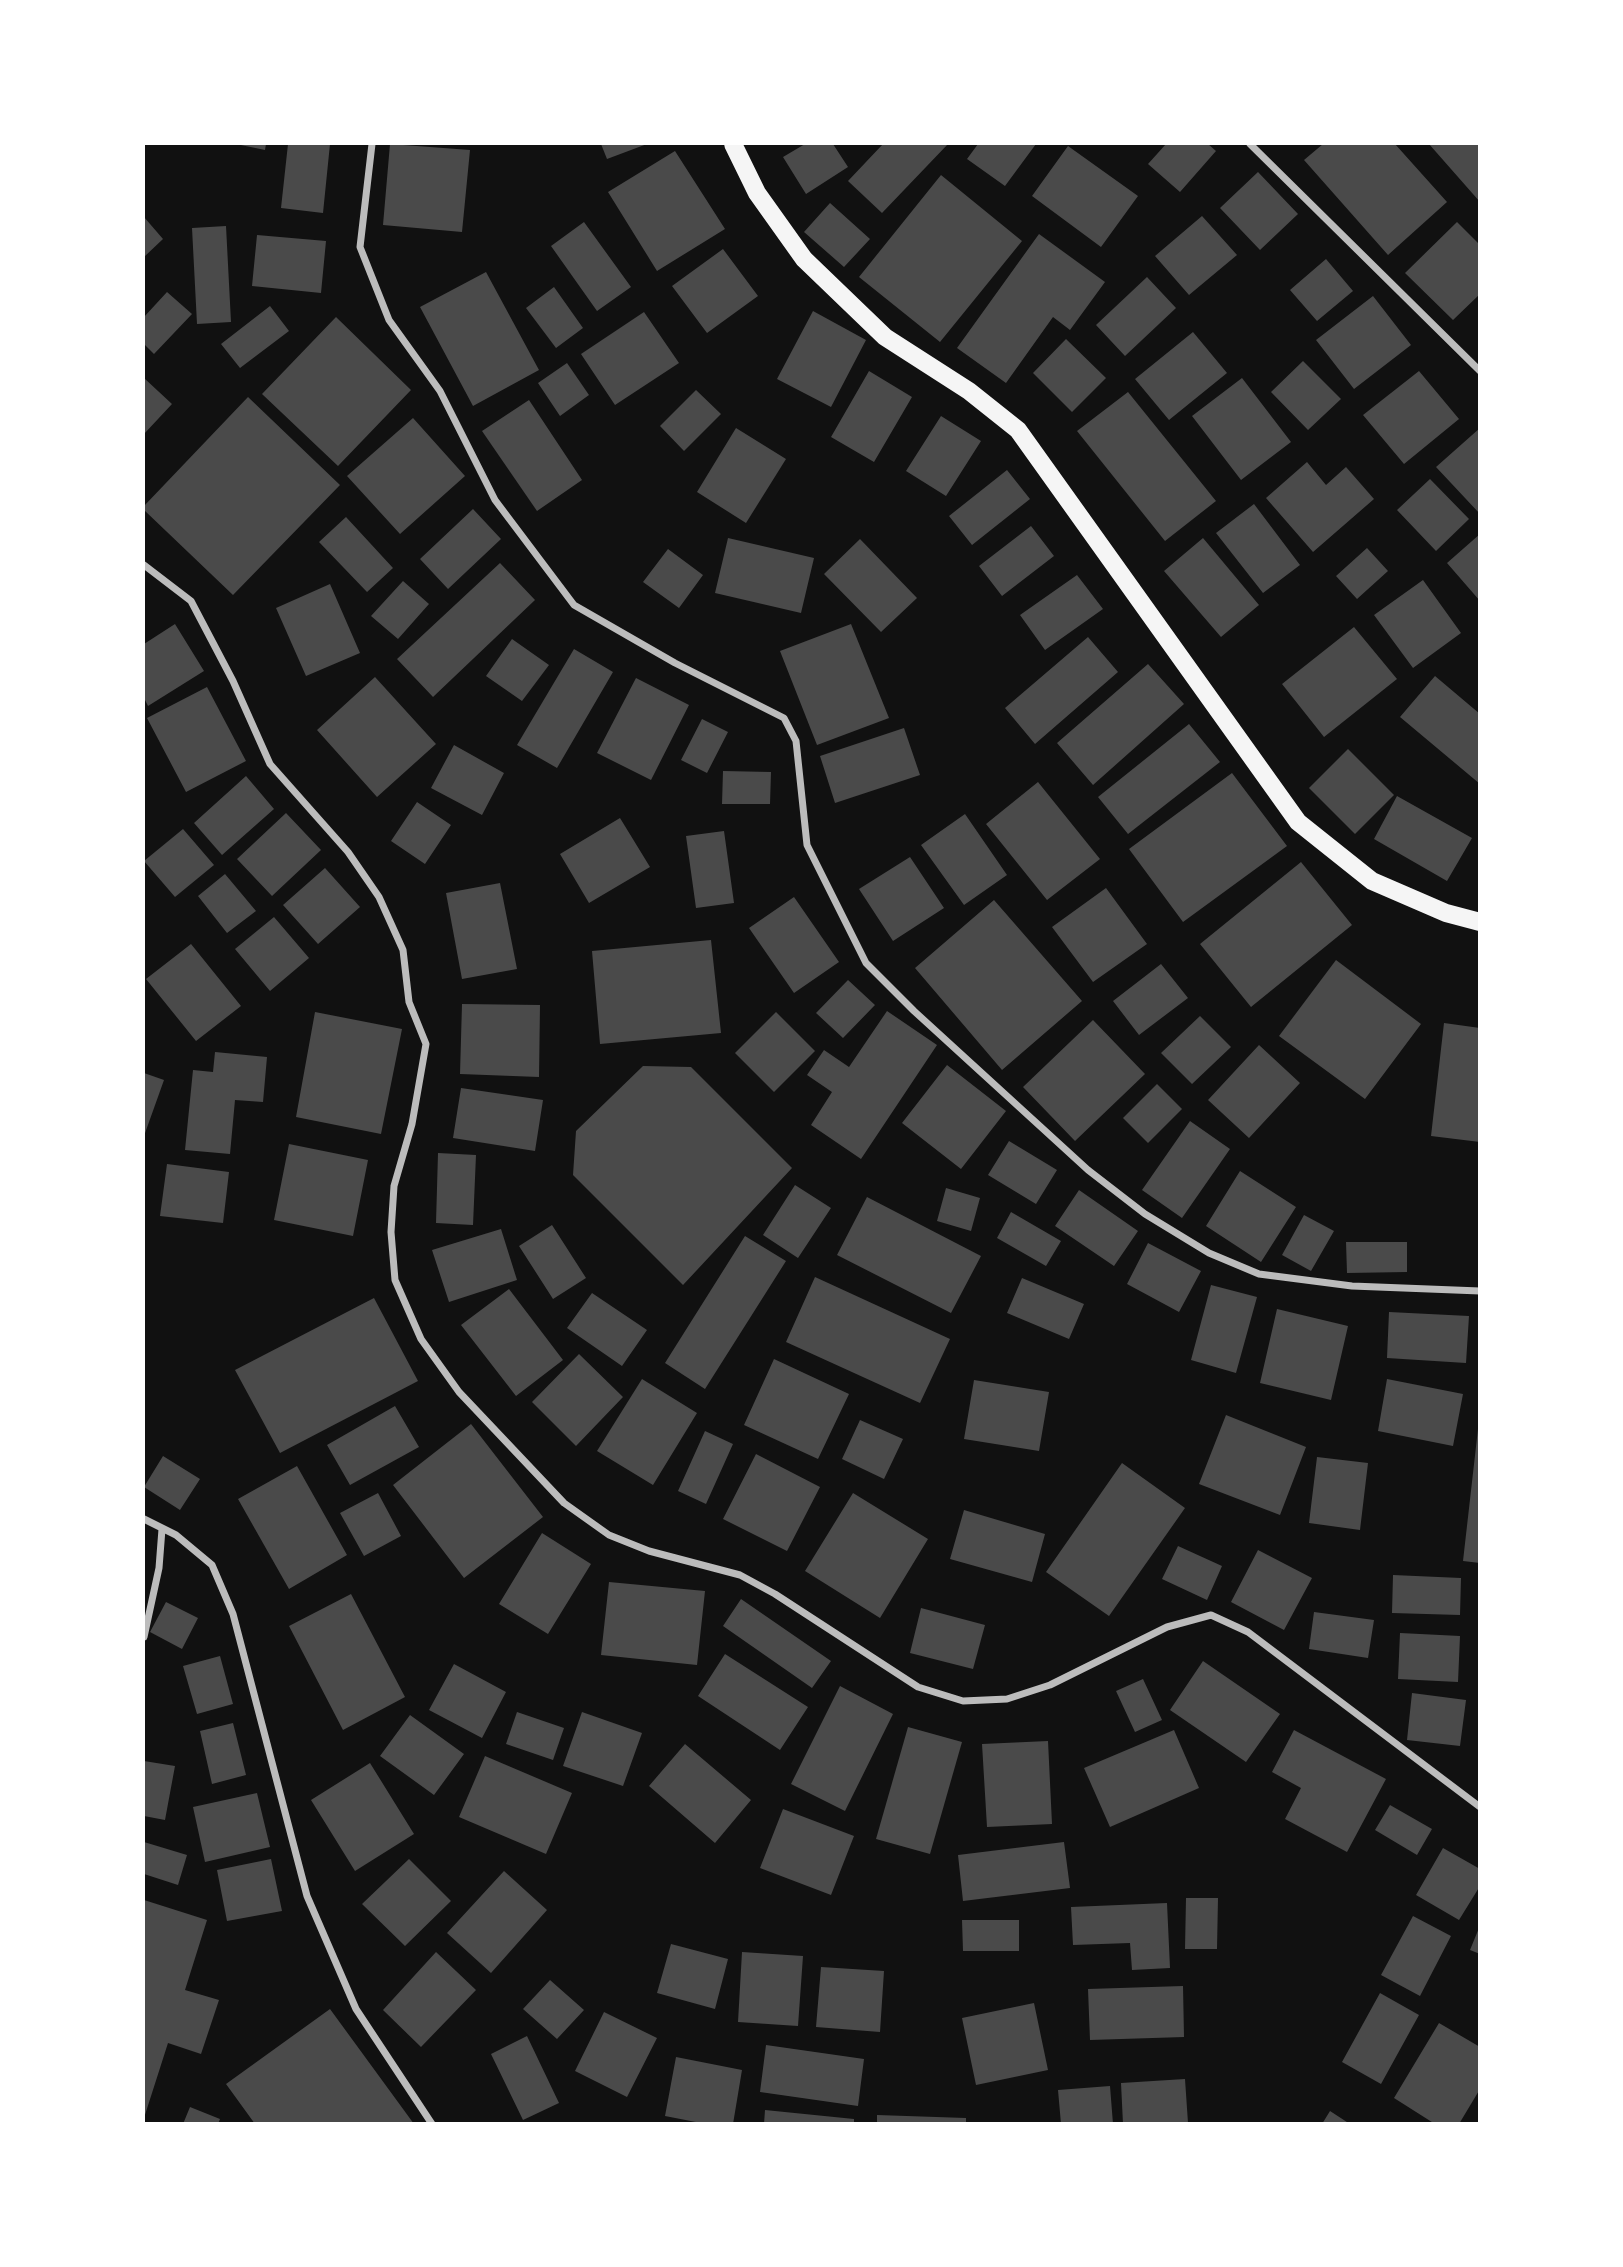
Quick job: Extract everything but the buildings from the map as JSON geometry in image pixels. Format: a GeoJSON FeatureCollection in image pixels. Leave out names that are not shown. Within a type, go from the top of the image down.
{"type":"FeatureCollection","features":[{"type":"Feature","properties":{"kind":"main road"},"geometry":{"type":"LineString","coordinates":[[733,144],[757,194],[804,259],[885,337],[969,391],[1018,430],[1298,821],[1372,881],[1446,913],[1479,922]]}},
{"type":"Feature","properties":{"kind":"street"},"geometry":{"type":"LineString","coordinates":[[372,144],[360,247],[389,320],[440,391],[495,500],[574,605],[675,663],[784,718],[796,741],[807,845],[866,963],[914,1011],[1088,1170],[1145,1214],[1209,1253],[1259,1274],[1352,1286],[1479,1291]]}},
{"type":"Feature","properties":{"kind":"street"},"geometry":{"type":"LineString","coordinates":[[1250,144],[1479,371]]}},
{"type":"Feature","properties":{"kind":"street"},"geometry":{"type":"LineString","coordinates":[[144,565],[191,600],[270,764],[348,852],[379,897],[403,950],[409,1002],[426,1044],[412,1124],[394,1186],[391,1232],[395,1280],[421,1339],[459,1392],[565,1503],[609,1535],[649,1551],[740,1575],[775,1594],[918,1686],[963,1701],[1007,1699],[1050,1685],[1167,1627],[1211,1615],[1248,1632],[1479,1807]]}},
{"type":"Feature","properties":{"kind":"street"},"geometry":{"type":"LineString","coordinates":[[144,1519],[176,1535],[212,1565],[233,1614],[307,1896],[356,2009],[432,2123]]}},
{"type":"Feature","properties":{"kind":"street"},"geometry":{"type":"LineString","coordinates":[[144,1637],[159,1568],[162,1529]]}}]}
